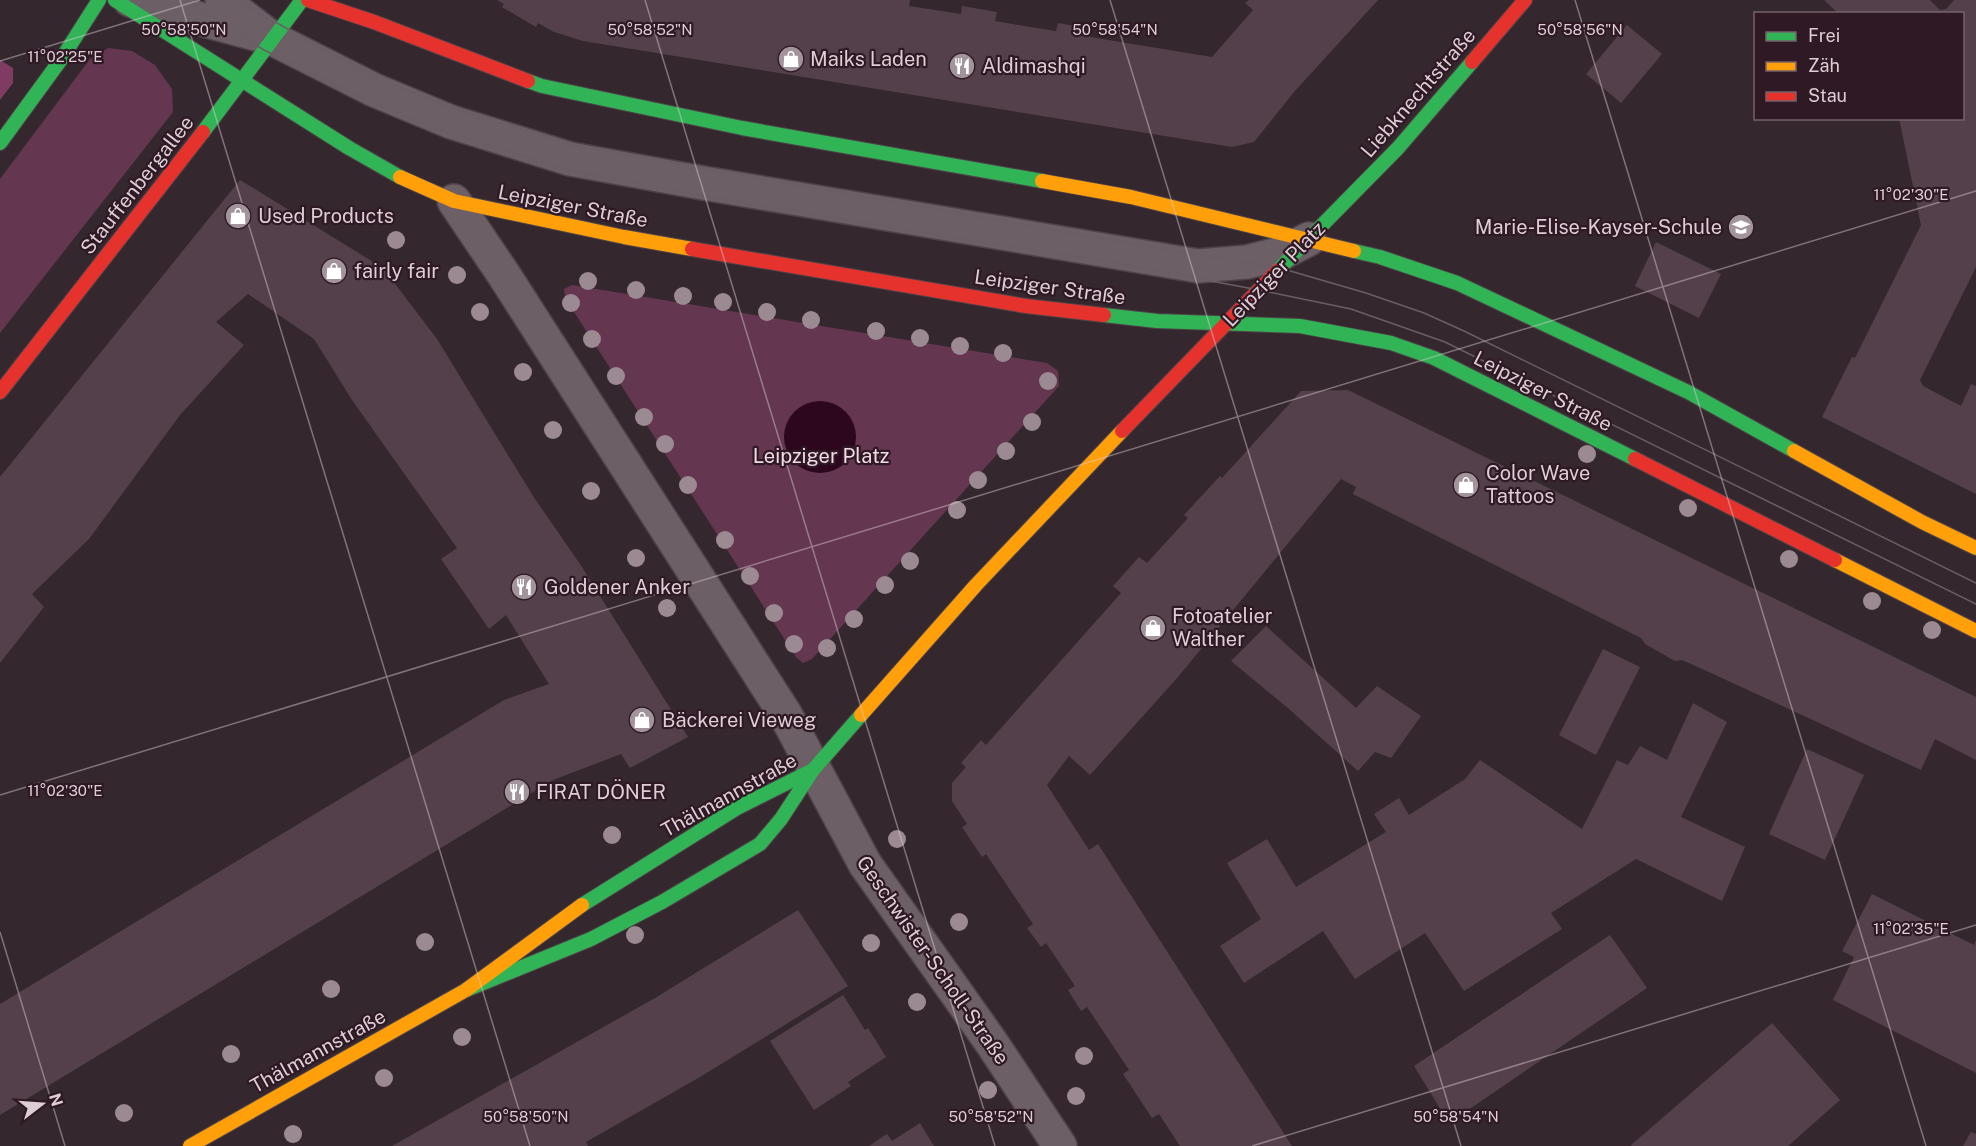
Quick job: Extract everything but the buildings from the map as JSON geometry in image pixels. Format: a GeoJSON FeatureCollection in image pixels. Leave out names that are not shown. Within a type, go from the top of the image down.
{"type":"FeatureCollection","features":[{"type":"Feature","properties":{"kind":"main road"},"geometry":{"type":"LineString","coordinates":[[0,143],[62,58],[99,0]]}},
{"type":"Feature","properties":{"kind":"main road","name":"Leipziger Straße"},"geometry":{"type":"LineString","coordinates":[[115,0],[241,81],[390,171],[454,201],[624,237],[1026,306],[1157,321],[1300,326],[1391,343],[1434,358],[1976,631]]}},
{"type":"Feature","properties":{"kind":"main road","name":"Stauffenbergallee"},"geometry":{"type":"LineString","coordinates":[[0,392],[180,163],[302,0]]}},
{"type":"Feature","properties":{"kind":"main road"},"geometry":{"type":"LineString","coordinates":[[308,0],[374,22],[542,86],[742,128],[1131,197],[1380,256],[1457,283],[1688,392],[1922,522],[1976,548]]}},
{"type":"Feature","properties":{"kind":"main road","name":"Liebknechtstraße"},"geometry":{"type":"LineString","coordinates":[[1338,209],[1398,148],[1525,0]]}},
{"type":"Feature","properties":{"kind":"main road","name":"Leipziger Platz"},"geometry":{"type":"LineString","coordinates":[[813,770],[976,585],[1152,399],[1338,209]]}},
{"type":"Feature","properties":{"kind":"main road","name":"Thälmannstraße"},"geometry":{"type":"LineString","coordinates":[[190,1146],[466,990],[585,903],[737,808],[813,770]]}},
{"type":"Feature","properties":{"kind":"main road","name":"Thälmannstraße"},"geometry":{"type":"LineString","coordinates":[[466,990],[591,939],[662,902],[760,844],[781,819],[813,770]]}},
{"type":"Feature","properties":{"kind":"street"},"geometry":{"type":"LineString","coordinates":[[130,0],[273,39]]}},
{"type":"Feature","properties":{"kind":"street"},"geometry":{"type":"LineString","coordinates":[[222,0],[273,39],[374,90],[451,122],[570,159],[1198,266],[1247,262],[1282,253],[1310,238]]}},
{"type":"Feature","properties":{"kind":"street"},"geometry":{"type":"LineString","coordinates":[[454,201],[772,694],[813,770]]}},
{"type":"Feature","properties":{"kind":"street","name":"Geschwister-Scholl-Straße"},"geometry":{"type":"LineString","coordinates":[[813,770],[865,864],[991,1042],[1060,1146]]}},
{"type":"Feature","properties":{"kind":"green space"},"geometry":{"type":"Polygon","coordinates":[[[108,48],[132,51],[155,65],[172,89],[173,112],[0,333],[0,179],[90,59],[108,48]]]}},
{"type":"Feature","properties":{"kind":"green space","name":"Leipziger Platz"},"geometry":{"type":"Polygon","coordinates":[[[572,285],[1047,363],[1058,371],[1059,386],[812,659],[803,663],[796,657],[565,298],[564,289],[572,285]]]}},
{"type":"Feature","properties":{"kind":"shaded area"},"geometry":{"type":"Polygon","coordinates":[[[0,60],[13,68],[13,83],[0,100],[0,60]]]}},
{"type":"Feature","properties":{"kind":"shaded area"},"geometry":{"type":"Polygon","coordinates":[[[820,401],[840,407],[850,417],[856,437],[850,457],[840,467],[820,473],[800,467],[790,457],[784,437],[790,417],[800,407],[820,401]]]}},
{"type":"Feature","properties":{"kind":"tram line"},"geometry":{"type":"LineString","coordinates":[[186,0],[264,50],[368,100],[431,127],[565,169],[702,196],[1083,257],[1351,309],[1445,342],[1976,604]]}},
{"type":"Feature","properties":{"kind":"tram line"},"geometry":{"type":"LineString","coordinates":[[236,0],[379,80],[456,109],[572,145],[1280,268],[1366,293],[1424,313],[1464,331],[1976,583]]}},
{"type":"Feature","properties":{"kind":"traffic: fast"},"geometry":{"type":"LineString","coordinates":[[0,143],[62,58],[99,0]]}},
{"type":"Feature","properties":{"kind":"traffic: fast"},"geometry":{"type":"LineString","coordinates":[[115,0],[349,148],[400,177]]}},
{"type":"Feature","properties":{"kind":"traffic: fast"},"geometry":{"type":"LineString","coordinates":[[203,132],[302,0]]}},
{"type":"Feature","properties":{"kind":"traffic: fast"},"geometry":{"type":"LineString","coordinates":[[1278,270],[1398,148],[1472,62]]}},
{"type":"Feature","properties":{"kind":"traffic: fast"},"geometry":{"type":"LineString","coordinates":[[528,81],[542,86],[742,128],[1042,181]]}},
{"type":"Feature","properties":{"kind":"traffic: fast"},"geometry":{"type":"LineString","coordinates":[[1354,251],[1380,257],[1457,283],[1688,392],[1794,451]]}},
{"type":"Feature","properties":{"kind":"traffic: fast"},"geometry":{"type":"LineString","coordinates":[[1104,315],[1157,321],[1300,326],[1391,343],[1434,358],[1635,459]]}},
{"type":"Feature","properties":{"kind":"traffic: fast"},"geometry":{"type":"LineString","coordinates":[[466,990],[591,939],[662,902],[760,844],[781,819],[813,770],[861,715]]}},
{"type":"Feature","properties":{"kind":"traffic: fast"},"geometry":{"type":"LineString","coordinates":[[582,905],[737,808],[813,770]]}},
{"type":"Feature","properties":{"kind":"traffic: slow"},"geometry":{"type":"LineString","coordinates":[[400,177],[454,201],[692,249]]}},
{"type":"Feature","properties":{"kind":"traffic: slow"},"geometry":{"type":"LineString","coordinates":[[1042,181],[1131,197],[1354,251]]}},
{"type":"Feature","properties":{"kind":"traffic: slow"},"geometry":{"type":"LineString","coordinates":[[861,715],[976,585],[1122,431]]}},
{"type":"Feature","properties":{"kind":"traffic: slow"},"geometry":{"type":"LineString","coordinates":[[1794,451],[1922,522],[1976,548]]}},
{"type":"Feature","properties":{"kind":"traffic: slow"},"geometry":{"type":"LineString","coordinates":[[1835,560],[1976,631]]}},
{"type":"Feature","properties":{"kind":"traffic: slow"},"geometry":{"type":"LineString","coordinates":[[190,1146],[466,990],[582,905]]}},
{"type":"Feature","properties":{"kind":"traffic: jam"},"geometry":{"type":"LineString","coordinates":[[308,0],[374,22],[528,81]]}},
{"type":"Feature","properties":{"kind":"traffic: jam"},"geometry":{"type":"LineString","coordinates":[[1472,62],[1525,0]]}},
{"type":"Feature","properties":{"kind":"traffic: jam"},"geometry":{"type":"LineString","coordinates":[[0,392],[203,132]]}},
{"type":"Feature","properties":{"kind":"traffic: jam"},"geometry":{"type":"LineString","coordinates":[[692,249],[1026,306],[1104,315]]}},
{"type":"Feature","properties":{"kind":"traffic: jam"},"geometry":{"type":"LineString","coordinates":[[1122,431],[1278,270]]}},
{"type":"Feature","properties":{"kind":"traffic: jam"},"geometry":{"type":"LineString","coordinates":[[1635,459],[1835,560]]}},
{"type":"Feature","properties":{"kind":"place","name":"Maiks Laden"},"geometry":{"type":"Point","coordinates":[791,59]}},
{"type":"Feature","properties":{"kind":"place","name":"Aldimashqi"},"geometry":{"type":"Point","coordinates":[962,66]}},
{"type":"Feature","properties":{"kind":"place","name":"Used Products"},"geometry":{"type":"Point","coordinates":[238,216]}},
{"type":"Feature","properties":{"kind":"place","name":"Marie-Elise-Kayser-Schule"},"geometry":{"type":"Point","coordinates":[1741,227]}},
{"type":"Feature","properties":{"kind":"place","name":"fairly fair"},"geometry":{"type":"Point","coordinates":[334,271]}},
{"type":"Feature","properties":{"kind":"place","name":"Color Wave Tattoos"},"geometry":{"type":"Point","coordinates":[1466,485]}},
{"type":"Feature","properties":{"kind":"place","name":"Goldener Anker"},"geometry":{"type":"Point","coordinates":[524,587]}},
{"type":"Feature","properties":{"kind":"place","name":"Fotoatelier Walther"},"geometry":{"type":"Point","coordinates":[1153,628]}},
{"type":"Feature","properties":{"kind":"place","name":"Bäckerei Vieweg"},"geometry":{"type":"Point","coordinates":[642,720]}},
{"type":"Feature","properties":{"kind":"place","name":"FIRAT DÖNER"},"geometry":{"type":"Point","coordinates":[517,792]}}]}
